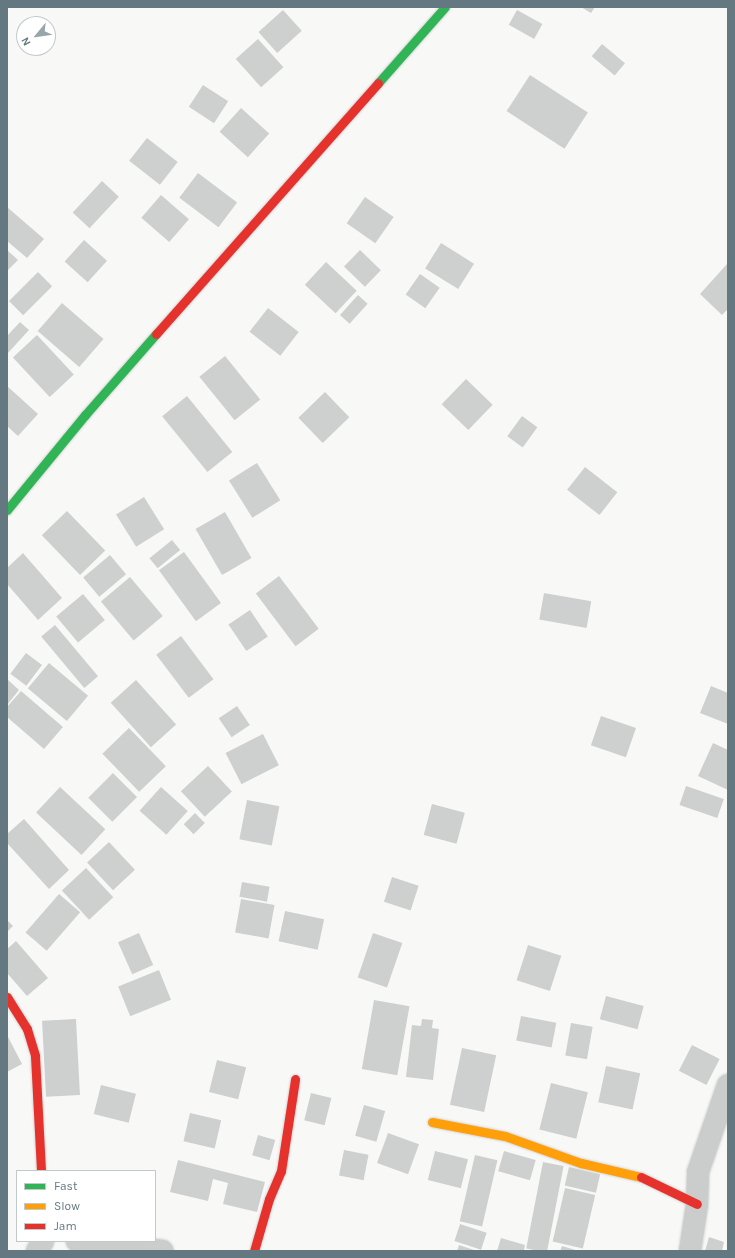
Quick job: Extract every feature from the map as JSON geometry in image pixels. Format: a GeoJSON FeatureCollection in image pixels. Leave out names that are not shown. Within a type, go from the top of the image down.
{"type":"FeatureCollection","features":[{"type":"Feature","properties":{"kind":"street"},"geometry":{"type":"LineString","coordinates":[[7,510],[85,415],[445,7]]}},
{"type":"Feature","properties":{"kind":"street"},"geometry":{"type":"LineString","coordinates":[[7,997],[27,1029],[35,1056],[41,1170]]}},
{"type":"Feature","properties":{"kind":"street"},"geometry":{"type":"LineString","coordinates":[[254,1251],[269,1199],[281,1171],[294,1079]]}},
{"type":"Feature","properties":{"kind":"street"},"geometry":{"type":"LineString","coordinates":[[690,1251],[697,1204],[698,1172],[728,1085]]}},
{"type":"Feature","properties":{"kind":"street"},"geometry":{"type":"LineString","coordinates":[[432,1122],[505,1136],[581,1163],[640,1176],[697,1204]]}},
{"type":"Feature","properties":{"kind":"street"},"geometry":{"type":"LineString","coordinates":[[37,1251],[42,1242]]}},
{"type":"Feature","properties":{"kind":"street"},"geometry":{"type":"LineString","coordinates":[[86,1242],[162,1251]]}},
{"type":"Feature","properties":{"kind":"building"},"geometry":{"type":"Polygon","coordinates":[[[581,7],[595,7],[591,13],[581,7]]]}},
{"type":"Feature","properties":{"kind":"building"},"geometry":{"type":"Polygon","coordinates":[[[283,10],[302,31],[277,53],[258,32],[283,10]]]}},
{"type":"Feature","properties":{"kind":"building"},"geometry":{"type":"Polygon","coordinates":[[[517,10],[542,24],[534,39],[509,25],[517,10]]]}},
{"type":"Feature","properties":{"kind":"building"},"geometry":{"type":"Polygon","coordinates":[[[258,39],[283,67],[261,87],[236,59],[258,39]]]}},
{"type":"Feature","properties":{"kind":"building"},"geometry":{"type":"Polygon","coordinates":[[[602,44],[625,63],[615,76],[592,56],[602,44]]]}},
{"type":"Feature","properties":{"kind":"building"},"geometry":{"type":"Polygon","coordinates":[[[530,75],[588,113],[564,149],[507,111],[530,75]]]}},
{"type":"Feature","properties":{"kind":"building"},"geometry":{"type":"Polygon","coordinates":[[[203,85],[228,101],[214,123],[189,107],[203,85]]]}},
{"type":"Feature","properties":{"kind":"building"},"geometry":{"type":"Polygon","coordinates":[[[241,108],[269,133],[248,157],[220,132],[241,108]]]}},
{"type":"Feature","properties":{"kind":"building"},"geometry":{"type":"Polygon","coordinates":[[[147,138],[178,162],[160,185],[129,161],[147,138]]]}},
{"type":"Feature","properties":{"kind":"building"},"geometry":{"type":"Polygon","coordinates":[[[198,173],[237,202],[218,227],[179,198],[198,173]]]}},
{"type":"Feature","properties":{"kind":"building"},"geometry":{"type":"Polygon","coordinates":[[[102,181],[119,197],[89,228],[73,212],[102,181]]]}},
{"type":"Feature","properties":{"kind":"building"},"geometry":{"type":"Polygon","coordinates":[[[161,195],[189,219],[169,242],[141,218],[161,195]]]}},
{"type":"Feature","properties":{"kind":"building"},"geometry":{"type":"Polygon","coordinates":[[[365,197],[394,217],[375,243],[347,223],[365,197]]]}},
{"type":"Feature","properties":{"kind":"building"},"geometry":{"type":"Polygon","coordinates":[[[7,207],[44,239],[27,258],[7,241],[7,207]]]}},
{"type":"Feature","properties":{"kind":"building"},"geometry":{"type":"Polygon","coordinates":[[[84,240],[107,261],[88,282],[65,262],[84,240]]]}},
{"type":"Feature","properties":{"kind":"building"},"geometry":{"type":"Polygon","coordinates":[[[441,243],[474,264],[458,289],[425,268],[441,243]]]}},
{"type":"Feature","properties":{"kind":"building"},"geometry":{"type":"Polygon","coordinates":[[[7,250],[18,260],[7,271],[7,250]]]}},
{"type":"Feature","properties":{"kind":"building"},"geometry":{"type":"Polygon","coordinates":[[[360,250],[381,270],[365,287],[344,267],[360,250]]]}},
{"type":"Feature","properties":{"kind":"building"},"geometry":{"type":"Polygon","coordinates":[[[326,262],[357,291],[336,313],[305,285],[326,262]]]}},
{"type":"Feature","properties":{"kind":"building"},"geometry":{"type":"Polygon","coordinates":[[[727,264],[728,309],[722,315],[700,294],[727,264]]]}},
{"type":"Feature","properties":{"kind":"building"},"geometry":{"type":"Polygon","coordinates":[[[38,272],[52,286],[23,315],[9,301],[38,272]]]}},
{"type":"Feature","properties":{"kind":"building"},"geometry":{"type":"Polygon","coordinates":[[[420,274],[440,288],[425,308],[406,294],[420,274]]]}},
{"type":"Feature","properties":{"kind":"building"},"geometry":{"type":"Polygon","coordinates":[[[358,295],[368,304],[350,324],[340,315],[358,295]]]}},
{"type":"Feature","properties":{"kind":"building"},"geometry":{"type":"Polygon","coordinates":[[[62,303],[104,339],[79,367],[38,331],[62,303]]]}},
{"type":"Feature","properties":{"kind":"building"},"geometry":{"type":"Polygon","coordinates":[[[268,308],[299,332],[280,356],[250,332],[268,308]]]}},
{"type":"Feature","properties":{"kind":"building"},"geometry":{"type":"Polygon","coordinates":[[[20,322],[29,330],[7,354],[7,336],[20,322]]]}},
{"type":"Feature","properties":{"kind":"building"},"geometry":{"type":"Polygon","coordinates":[[[37,335],[74,374],[50,397],[13,358],[37,335]]]}},
{"type":"Feature","properties":{"kind":"building"},"geometry":{"type":"Polygon","coordinates":[[[225,356],[260,400],[235,420],[199,377],[225,356]]]}},
{"type":"Feature","properties":{"kind":"building"},"geometry":{"type":"Polygon","coordinates":[[[466,379],[493,405],[468,430],[442,404],[466,379]]]}},
{"type":"Feature","properties":{"kind":"building"},"geometry":{"type":"Polygon","coordinates":[[[7,386],[38,414],[18,436],[7,426],[7,386]]]}},
{"type":"Feature","properties":{"kind":"building"},"geometry":{"type":"Polygon","coordinates":[[[325,392],[349,417],[323,443],[298,418],[325,392]]]}},
{"type":"Feature","properties":{"kind":"building"},"geometry":{"type":"Polygon","coordinates":[[[187,396],[232,452],[207,472],[162,416],[187,396]]]}},
{"type":"Feature","properties":{"kind":"building"},"geometry":{"type":"Polygon","coordinates":[[[522,416],[537,427],[523,447],[507,436],[522,416]]]}},
{"type":"Feature","properties":{"kind":"building"},"geometry":{"type":"Polygon","coordinates":[[[257,463],[280,500],[252,518],[229,480],[257,463]]]}},
{"type":"Feature","properties":{"kind":"building"},"geometry":{"type":"Polygon","coordinates":[[[585,467],[617,492],[599,515],[567,490],[585,467]]]}},
{"type":"Feature","properties":{"kind":"building"},"geometry":{"type":"Polygon","coordinates":[[[144,497],[164,529],[136,547],[116,514],[144,497]]]}},
{"type":"Feature","properties":{"kind":"building"},"geometry":{"type":"Polygon","coordinates":[[[67,511],[105,551],[80,575],[42,535],[67,511]]]}},
{"type":"Feature","properties":{"kind":"building"},"geometry":{"type":"Polygon","coordinates":[[[225,512],[252,558],[222,575],[196,529],[225,512]]]}},
{"type":"Feature","properties":{"kind":"building"},"geometry":{"type":"Polygon","coordinates":[[[172,540],[180,550],[158,568],[149,558],[172,540]]]}},
{"type":"Feature","properties":{"kind":"building"},"geometry":{"type":"Polygon","coordinates":[[[184,552],[221,603],[196,621],[159,570],[184,552]]]}},
{"type":"Feature","properties":{"kind":"building"},"geometry":{"type":"Polygon","coordinates":[[[23,553],[62,598],[38,620],[7,584],[7,568],[23,553]]]}},
{"type":"Feature","properties":{"kind":"building"},"geometry":{"type":"Polygon","coordinates":[[[110,555],[126,574],[99,597],[83,577],[110,555]]]}},
{"type":"Feature","properties":{"kind":"building"},"geometry":{"type":"Polygon","coordinates":[[[279,576],[319,629],[296,646],[256,593],[279,576]]]}},
{"type":"Feature","properties":{"kind":"building"},"geometry":{"type":"Polygon","coordinates":[[[130,577],[163,616],[134,640],[101,601],[130,577]]]}},
{"type":"Feature","properties":{"kind":"building"},"geometry":{"type":"Polygon","coordinates":[[[544,593],[591,601],[587,628],[539,620],[544,593]]]}},
{"type":"Feature","properties":{"kind":"building"},"geometry":{"type":"Polygon","coordinates":[[[83,594],[105,620],[78,643],[56,616],[83,594]]]}},
{"type":"Feature","properties":{"kind":"building"},"geometry":{"type":"Polygon","coordinates":[[[250,610],[268,637],[246,651],[228,625],[250,610]]]}},
{"type":"Feature","properties":{"kind":"building"},"geometry":{"type":"Polygon","coordinates":[[[55,625],[98,676],[84,688],[41,637],[55,625]]]}},
{"type":"Feature","properties":{"kind":"building"},"geometry":{"type":"Polygon","coordinates":[[[181,636],[213,679],[189,698],[156,655],[181,636]]]}},
{"type":"Feature","properties":{"kind":"building"},"geometry":{"type":"Polygon","coordinates":[[[26,653],[42,665],[26,686],[10,674],[26,653]]]}},
{"type":"Feature","properties":{"kind":"building"},"geometry":{"type":"Polygon","coordinates":[[[49,663],[88,696],[67,721],[28,688],[49,663]]]}},
{"type":"Feature","properties":{"kind":"building"},"geometry":{"type":"Polygon","coordinates":[[[7,679],[19,690],[7,705],[7,679]]]}},
{"type":"Feature","properties":{"kind":"building"},"geometry":{"type":"Polygon","coordinates":[[[136,680],[176,725],[151,747],[111,703],[136,680]]]}},
{"type":"Feature","properties":{"kind":"building"},"geometry":{"type":"Polygon","coordinates":[[[711,686],[728,693],[728,724],[700,713],[711,686]]]}},
{"type":"Feature","properties":{"kind":"building"},"geometry":{"type":"Polygon","coordinates":[[[21,691],[63,727],[44,749],[7,717],[7,707],[21,691]]]}},
{"type":"Feature","properties":{"kind":"building"},"geometry":{"type":"Polygon","coordinates":[[[237,706],[250,725],[232,737],[219,718],[237,706]]]}},
{"type":"Feature","properties":{"kind":"building"},"geometry":{"type":"Polygon","coordinates":[[[601,716],[636,728],[626,757],[591,745],[601,716]]]}},
{"type":"Feature","properties":{"kind":"building"},"geometry":{"type":"Polygon","coordinates":[[[129,728],[166,766],[139,792],[102,754],[129,728]]]}},
{"type":"Feature","properties":{"kind":"building"},"geometry":{"type":"Polygon","coordinates":[[[263,734],[279,765],[241,784],[226,753],[263,734]]]}},
{"type":"Feature","properties":{"kind":"building"},"geometry":{"type":"Polygon","coordinates":[[[713,743],[728,750],[728,790],[698,776],[713,743]]]}},
{"type":"Feature","properties":{"kind":"building"},"geometry":{"type":"Polygon","coordinates":[[[208,766],[232,792],[205,817],[181,791],[208,766]]]}},
{"type":"Feature","properties":{"kind":"building"},"geometry":{"type":"Polygon","coordinates":[[[113,773],[137,797],[112,822],[88,798],[113,773]]]}},
{"type":"Feature","properties":{"kind":"building"},"geometry":{"type":"Polygon","coordinates":[[[686,786],[724,799],[717,818],[679,805],[686,786]]]}},
{"type":"Feature","properties":{"kind":"building"},"geometry":{"type":"Polygon","coordinates":[[[60,787],[105,829],[81,855],[36,813],[60,787]]]}},
{"type":"Feature","properties":{"kind":"building"},"geometry":{"type":"Polygon","coordinates":[[[161,787],[188,811],[166,835],[140,811],[161,787]]]}},
{"type":"Feature","properties":{"kind":"building"},"geometry":{"type":"Polygon","coordinates":[[[247,800],[279,806],[272,846],[239,839],[247,800]]]}},
{"type":"Feature","properties":{"kind":"building"},"geometry":{"type":"Polygon","coordinates":[[[432,804],[465,813],[457,844],[424,835],[432,804]]]}},
{"type":"Feature","properties":{"kind":"building"},"geometry":{"type":"Polygon","coordinates":[[[195,813],[205,823],[194,834],[184,824],[195,813]]]}},
{"type":"Feature","properties":{"kind":"building"},"geometry":{"type":"Polygon","coordinates":[[[24,819],[69,870],[49,889],[7,843],[7,834],[24,819]]]}},
{"type":"Feature","properties":{"kind":"building"},"geometry":{"type":"Polygon","coordinates":[[[109,842],[135,870],[113,890],[87,862],[109,842]]]}},
{"type":"Feature","properties":{"kind":"building"},"geometry":{"type":"Polygon","coordinates":[[[86,868],[113,897],[89,920],[62,891],[86,868]]]}},
{"type":"Feature","properties":{"kind":"building"},"geometry":{"type":"Polygon","coordinates":[[[392,877],[419,886],[411,910],[384,902],[392,877]]]}},
{"type":"Feature","properties":{"kind":"building"},"geometry":{"type":"Polygon","coordinates":[[[242,882],[270,887],[267,902],[239,897],[242,882]]]}},
{"type":"Feature","properties":{"kind":"building"},"geometry":{"type":"Polygon","coordinates":[[[59,894],[80,912],[47,951],[26,932],[59,894]]]}},
{"type":"Feature","properties":{"kind":"building"},"geometry":{"type":"Polygon","coordinates":[[[241,899],[274,905],[269,938],[235,932],[241,899]]]}},
{"type":"Feature","properties":{"kind":"building"},"geometry":{"type":"Polygon","coordinates":[[[285,911],[324,919],[318,950],[279,941],[285,911]]]}},
{"type":"Feature","properties":{"kind":"building"},"geometry":{"type":"Polygon","coordinates":[[[7,920],[13,926],[7,932],[7,920]]]}},
{"type":"Feature","properties":{"kind":"building"},"geometry":{"type":"Polygon","coordinates":[[[139,933],[153,965],[132,974],[118,942],[139,933]]]}},
{"type":"Feature","properties":{"kind":"building"},"geometry":{"type":"Polygon","coordinates":[[[373,933],[402,943],[387,988],[358,977],[373,933]]]}},
{"type":"Feature","properties":{"kind":"building"},"geometry":{"type":"Polygon","coordinates":[[[16,941],[48,978],[27,996],[7,973],[7,949],[16,941]]]}},
{"type":"Feature","properties":{"kind":"building"},"geometry":{"type":"Polygon","coordinates":[[[528,945],[561,956],[550,991],[517,980],[528,945]]]}},
{"type":"Feature","properties":{"kind":"building"},"geometry":{"type":"Polygon","coordinates":[[[159,970],[171,1000],[130,1016],[118,986],[159,970]]]}},
{"type":"Feature","properties":{"kind":"building"},"geometry":{"type":"Polygon","coordinates":[[[606,996],[644,1006],[637,1029],[600,1019],[606,996]]]}},
{"type":"Feature","properties":{"kind":"building"},"geometry":{"type":"Polygon","coordinates":[[[374,1000],[409,1006],[397,1075],[362,1069],[374,1000]]]}},
{"type":"Feature","properties":{"kind":"building"},"geometry":{"type":"Polygon","coordinates":[[[521,1016],[556,1023],[552,1047],[516,1041],[521,1016]]]}},
{"type":"Feature","properties":{"kind":"building"},"geometry":{"type":"Polygon","coordinates":[[[76,1019],[80,1095],[46,1097],[42,1021],[76,1019]]]}},
{"type":"Feature","properties":{"kind":"building"},"geometry":{"type":"Polygon","coordinates":[[[422,1019],[433,1020],[432,1028],[439,1029],[433,1080],[406,1077],[412,1025],[421,1026],[422,1019]]]}},
{"type":"Feature","properties":{"kind":"building"},"geometry":{"type":"Polygon","coordinates":[[[571,1023],[593,1027],[587,1059],[565,1055],[571,1023]]]}},
{"type":"Feature","properties":{"kind":"building"},"geometry":{"type":"Polygon","coordinates":[[[7,1035],[22,1064],[7,1072],[7,1035]]]}},
{"type":"Feature","properties":{"kind":"building"},"geometry":{"type":"Polygon","coordinates":[[[692,1045],[720,1059],[706,1085],[679,1071],[692,1045]]]}},
{"type":"Feature","properties":{"kind":"building"},"geometry":{"type":"Polygon","coordinates":[[[462,1048],[496,1055],[484,1112],[450,1105],[462,1048]]]}},
{"type":"Feature","properties":{"kind":"building"},"geometry":{"type":"Polygon","coordinates":[[[217,1060],[246,1067],[238,1099],[209,1092],[217,1060]]]}},
{"type":"Feature","properties":{"kind":"building"},"geometry":{"type":"Polygon","coordinates":[[[606,1066],[640,1073],[633,1109],[598,1102],[606,1066]]]}},
{"type":"Feature","properties":{"kind":"building"},"geometry":{"type":"Polygon","coordinates":[[[551,1083],[588,1092],[576,1139],[539,1130],[551,1083]]]}},
{"type":"Feature","properties":{"kind":"building"},"geometry":{"type":"Polygon","coordinates":[[[101,1085],[136,1094],[129,1123],[94,1114],[101,1085]]]}},
{"type":"Feature","properties":{"kind":"building"},"geometry":{"type":"Polygon","coordinates":[[[311,1093],[331,1098],[325,1125],[304,1120],[311,1093]]]}},
{"type":"Feature","properties":{"kind":"building"},"geometry":{"type":"Polygon","coordinates":[[[364,1105],[385,1111],[376,1142],[355,1136],[364,1105]]]}},
{"type":"Feature","properties":{"kind":"building"},"geometry":{"type":"Polygon","coordinates":[[[190,1113],[221,1120],[215,1148],[183,1141],[190,1113]]]}},
{"type":"Feature","properties":{"kind":"building"},"geometry":{"type":"Polygon","coordinates":[[[388,1133],[419,1144],[408,1174],[377,1163],[388,1133]]]}},
{"type":"Feature","properties":{"kind":"building"},"geometry":{"type":"Polygon","coordinates":[[[258,1135],[275,1140],[270,1160],[252,1155],[258,1135]]]}},
{"type":"Feature","properties":{"kind":"building"},"geometry":{"type":"Polygon","coordinates":[[[344,1150],[369,1155],[364,1180],[339,1176],[344,1150]]]}},
{"type":"Feature","properties":{"kind":"building"},"geometry":{"type":"Polygon","coordinates":[[[435,1151],[468,1159],[461,1188],[428,1180],[435,1151]]]}},
{"type":"Feature","properties":{"kind":"building"},"geometry":{"type":"Polygon","coordinates":[[[504,1151],[536,1160],[530,1180],[498,1171],[504,1151]]]}},
{"type":"Feature","properties":{"kind":"building"},"geometry":{"type":"Polygon","coordinates":[[[475,1155],[497,1160],[482,1226],[460,1221],[475,1155]]]}},
{"type":"Feature","properties":{"kind":"building"},"geometry":{"type":"Polygon","coordinates":[[[178,1160],[265,1182],[257,1212],[223,1204],[228,1183],[213,1179],[208,1201],[170,1192],[178,1160]]]}},
{"type":"Feature","properties":{"kind":"building"},"geometry":{"type":"Polygon","coordinates":[[[543,1162],[564,1166],[547,1251],[526,1248],[543,1162]]]}},
{"type":"Feature","properties":{"kind":"building"},"geometry":{"type":"Polygon","coordinates":[[[569,1167],[600,1174],[596,1193],[565,1186],[569,1167]]]}},
{"type":"Feature","properties":{"kind":"building"},"geometry":{"type":"Polygon","coordinates":[[[565,1188],[595,1195],[583,1249],[553,1242],[565,1188]]]}},
{"type":"Feature","properties":{"kind":"building"},"geometry":{"type":"Polygon","coordinates":[[[460,1224],[487,1233],[481,1250],[454,1241],[460,1224]]]}},
{"type":"Feature","properties":{"kind":"building"},"geometry":{"type":"Polygon","coordinates":[[[709,1237],[724,1242],[722,1251],[705,1251],[709,1237]]]}},
{"type":"Feature","properties":{"kind":"building"},"geometry":{"type":"Polygon","coordinates":[[[501,1238],[525,1245],[524,1250],[527,1251],[497,1251],[501,1238]]]}},
{"type":"Feature","properties":{"kind":"building"},"geometry":{"type":"Polygon","coordinates":[[[459,1245],[477,1251],[457,1251],[459,1245]]]}},
{"type":"Feature","properties":{"kind":"building"},"geometry":{"type":"Polygon","coordinates":[[[562,1246],[579,1251],[560,1251],[562,1246]]]}},
{"type":"Feature","properties":{"kind":"traffic: fast"},"geometry":{"type":"LineString","coordinates":[[378,83],[445,7]]}},
{"type":"Feature","properties":{"kind":"traffic: fast"},"geometry":{"type":"LineString","coordinates":[[7,510],[85,415],[156,334]]}},
{"type":"Feature","properties":{"kind":"traffic: slow"},"geometry":{"type":"LineString","coordinates":[[432,1122],[505,1136],[581,1163],[641,1177]]}},
{"type":"Feature","properties":{"kind":"traffic: jam"},"geometry":{"type":"LineString","coordinates":[[156,334],[378,83]]}},
{"type":"Feature","properties":{"kind":"traffic: jam"},"geometry":{"type":"LineString","coordinates":[[7,997],[27,1029],[35,1056],[41,1170]]}},
{"type":"Feature","properties":{"kind":"traffic: jam"},"geometry":{"type":"LineString","coordinates":[[254,1251],[269,1199],[281,1171],[295,1079]]}},
{"type":"Feature","properties":{"kind":"traffic: jam"},"geometry":{"type":"LineString","coordinates":[[641,1177],[697,1204]]}}]}
